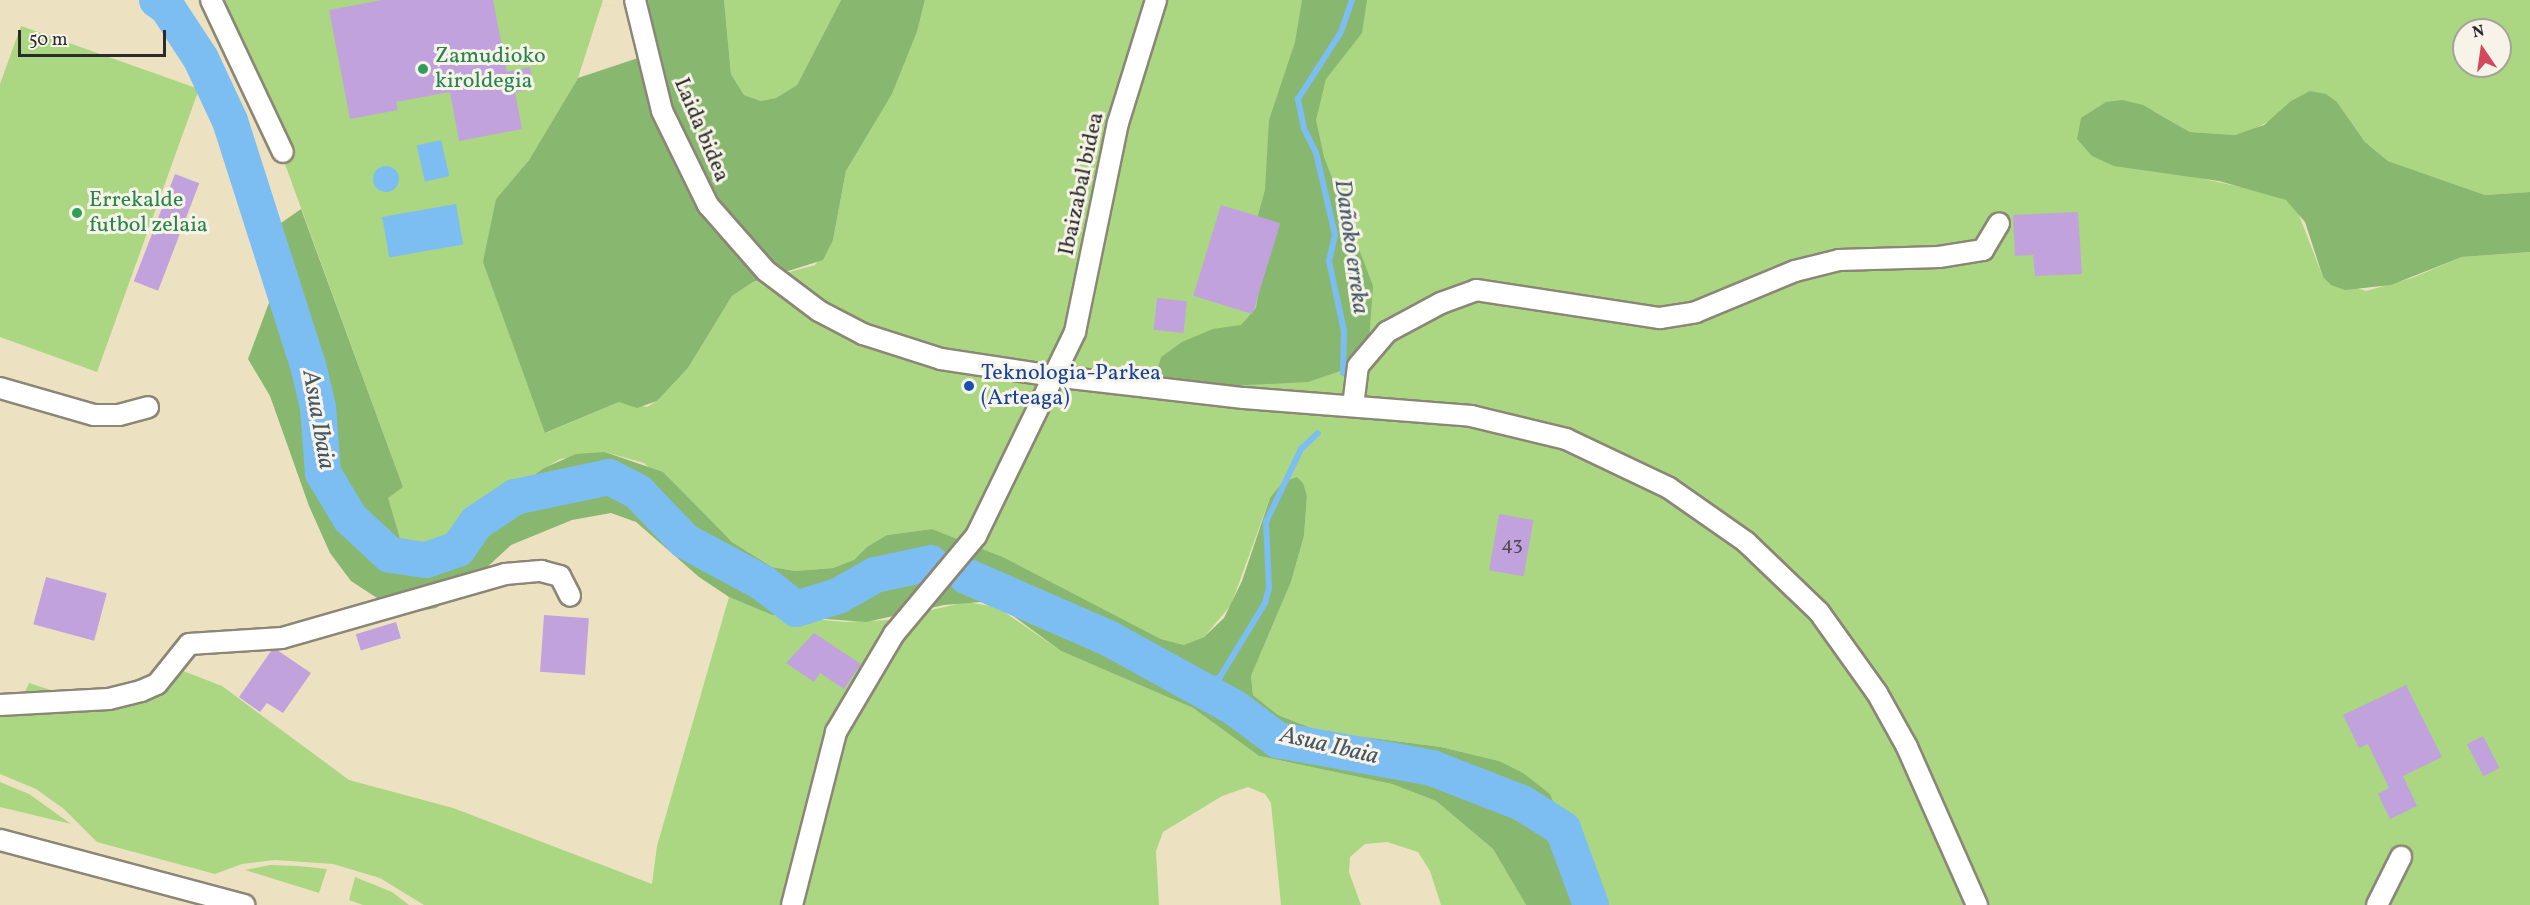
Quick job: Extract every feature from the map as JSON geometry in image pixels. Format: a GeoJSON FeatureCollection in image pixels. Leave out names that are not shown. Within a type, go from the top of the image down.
{"type":"FeatureCollection","features":[{"type":"Feature","properties":{"kind":"street"},"geometry":{"type":"LineString","coordinates":[[211,0],[283,152]]}},
{"type":"Feature","properties":{"kind":"street","name":"Laida bidea"},"geometry":{"type":"LineString","coordinates":[[635,0],[662,111],[685,166],[708,205],[766,271],[819,311],[863,334],[941,359],[1053,376],[1471,416],[1566,439],[1669,488],[1746,542],[1819,612],[1877,693],[1907,747],[1977,905]]}},
{"type":"Feature","properties":{"kind":"street","name":"Ibaizabal bidea"},"geometry":{"type":"LineString","coordinates":[[792,905],[836,732],[894,634],[976,536],[1075,332],[1118,123],[1156,0]]}},
{"type":"Feature","properties":{"kind":"street"},"geometry":{"type":"LineString","coordinates":[[1353,406],[1358,366],[1387,332],[1441,303],[1476,290],[1660,318],[1696,312],[1795,271],[1839,260],[1939,257],[1983,250],[1999,224]]}},
{"type":"Feature","properties":{"kind":"street"},"geometry":{"type":"LineString","coordinates":[[0,388],[94,415],[119,415],[148,407]]}},
{"type":"Feature","properties":{"kind":"street"},"geometry":{"type":"LineString","coordinates":[[0,705],[109,699],[141,692],[157,684],[189,644],[282,638],[505,574],[541,571],[560,576],[570,596]]}},
{"type":"Feature","properties":{"kind":"street"},"geometry":{"type":"LineString","coordinates":[[0,840],[244,905]]}},
{"type":"Feature","properties":{"kind":"street"},"geometry":{"type":"LineString","coordinates":[[2377,905],[2401,857]]}},
{"type":"Feature","properties":{"kind":"green space"},"geometry":{"type":"Polygon","coordinates":[[[225,0],[603,0],[578,78],[529,160],[496,199],[546,433],[619,402],[647,407],[657,401],[688,368],[732,296],[753,282],[815,265],[833,240],[846,171],[892,94],[917,32],[925,0],[2530,0],[2530,192],[2485,195],[2388,161],[2365,142],[2337,102],[2274,118],[2253,130],[2235,135],[2190,132],[2154,111],[2195,177],[2264,192],[2286,200],[2297,210],[2323,277],[2366,291],[2412,278],[2462,257],[2530,252],[2530,905],[1597,905],[1550,794],[1499,761],[1441,747],[1319,731],[1278,715],[1253,695],[1251,676],[1291,582],[1304,536],[1307,496],[1270,498],[1231,605],[1204,637],[1184,645],[1161,639],[1003,557],[932,529],[887,535],[855,560],[833,568],[795,571],[772,567],[732,542],[644,463],[605,452],[560,459],[514,487],[450,536],[430,544],[414,544],[400,538],[387,497],[403,487],[225,0]]]}},
{"type":"Feature","properties":{"kind":"green space"},"geometry":{"type":"Polygon","coordinates":[[[648,0],[724,0],[731,74],[744,95],[761,101],[776,98],[797,85],[841,0],[925,0],[917,32],[892,94],[846,171],[833,240],[823,260],[753,282],[732,296],[688,368],[657,401],[637,408],[619,402],[545,433],[483,262],[496,199],[529,160],[578,78],[641,57],[652,32],[648,0]]]}},
{"type":"Feature","properties":{"kind":"green space"},"geometry":{"type":"Polygon","coordinates":[[[724,0],[841,0],[797,85],[776,98],[761,101],[744,95],[731,74],[724,0]]]}},
{"type":"Feature","properties":{"kind":"green space"},"geometry":{"type":"Polygon","coordinates":[[[1302,0],[1367,0],[1362,33],[1326,79],[1316,120],[1324,157],[1373,286],[1369,341],[1358,365],[1308,382],[1227,386],[1155,378],[1161,357],[1182,342],[1213,329],[1241,325],[1256,308],[1261,278],[1257,219],[1265,190],[1269,120],[1295,42],[1302,0]]]}},
{"type":"Feature","properties":{"kind":"green space","name":"Errekalde futbol zelaia"},"geometry":{"type":"Polygon","coordinates":[[[21,26],[199,89],[97,372],[0,337],[0,84],[21,26]]]}},
{"type":"Feature","properties":{"kind":"green space"},"geometry":{"type":"Polygon","coordinates":[[[2310,91],[2326,94],[2337,102],[2365,142],[2388,161],[2485,195],[2530,192],[2530,252],[2462,257],[2391,285],[2345,290],[2331,285],[2323,277],[2305,222],[2286,200],[2219,181],[2114,166],[2092,156],[2077,139],[2081,118],[2106,102],[2122,100],[2143,105],[2190,132],[2235,135],[2264,125],[2291,101],[2310,91]]]}},
{"type":"Feature","properties":{"kind":"green space"},"geometry":{"type":"Polygon","coordinates":[[[301,209],[403,487],[388,498],[400,538],[422,544],[441,540],[544,468],[576,454],[605,452],[663,472],[732,542],[772,567],[795,571],[833,568],[854,560],[867,547],[887,535],[932,529],[1003,557],[1161,639],[1184,645],[1204,637],[1224,618],[1242,581],[1270,498],[1283,482],[1297,477],[1303,483],[1307,496],[1304,536],[1291,582],[1251,676],[1253,695],[1278,715],[1319,731],[1441,747],[1499,761],[1523,773],[1550,794],[1597,905],[1526,905],[1493,849],[1436,801],[1392,784],[1259,756],[1193,708],[1061,651],[1012,615],[981,602],[944,605],[866,622],[772,615],[729,597],[699,577],[636,522],[611,513],[572,520],[511,545],[461,591],[436,608],[415,612],[380,600],[351,581],[330,553],[309,506],[270,396],[248,359],[270,300],[258,239],[301,209]]]}},
{"type":"Feature","properties":{"kind":"green space"},"geometry":{"type":"Polygon","coordinates":[[[729,597],[772,615],[845,622],[889,620],[966,602],[997,607],[1061,651],[1193,708],[1259,756],[1392,784],[1436,801],[1493,849],[1526,905],[1441,905],[1430,871],[1418,852],[1387,842],[1365,844],[1350,857],[1349,872],[1361,905],[1281,905],[1271,803],[1265,794],[1248,787],[1222,796],[1163,832],[1156,851],[1159,905],[424,905],[380,878],[333,864],[275,860],[242,864],[215,874],[97,842],[64,809],[36,789],[0,774],[0,697],[23,696],[29,683],[63,694],[141,685],[160,662],[222,686],[349,780],[453,808],[652,884],[657,846],[729,597]]]}},
{"type":"Feature","properties":{"kind":"green space"},"geometry":{"type":"Polygon","coordinates":[[[0,782],[29,794],[71,824],[0,807],[0,782]]]}},
{"type":"Feature","properties":{"kind":"green space"},"geometry":{"type":"Polygon","coordinates":[[[270,865],[327,869],[319,893],[245,870],[270,865]]]}},
{"type":"Feature","properties":{"kind":"green space"},"geometry":{"type":"Polygon","coordinates":[[[355,877],[392,892],[409,905],[363,905],[349,900],[355,877]]]}},
{"type":"Feature","properties":{"kind":"water"},"geometry":{"type":"Polygon","coordinates":[[[441,140],[449,176],[425,182],[417,146],[441,140]]]}},
{"type":"Feature","properties":{"kind":"water"},"geometry":{"type":"Polygon","coordinates":[[[386,166],[395,170],[399,179],[395,188],[386,192],[377,188],[373,179],[377,170],[386,166]]]}},
{"type":"Feature","properties":{"kind":"water"},"geometry":{"type":"Polygon","coordinates":[[[456,204],[463,244],[389,257],[382,217],[456,204]]]}},
{"type":"Feature","properties":{"kind":"building","name":"Zamudioko kiroldegia"},"geometry":{"type":"Polygon","coordinates":[[[382,0],[493,0],[507,72],[530,67],[534,89],[515,92],[522,129],[459,141],[450,92],[396,102],[398,110],[350,119],[329,10],[382,0]]]}},
{"type":"Feature","properties":{"kind":"building"},"geometry":{"type":"Polygon","coordinates":[[[175,174],[199,183],[158,291],[134,281],[175,174]]]}},
{"type":"Feature","properties":{"kind":"building"},"geometry":{"type":"Polygon","coordinates":[[[1221,205],[1280,223],[1253,314],[1193,296],[1221,205]]]}},
{"type":"Feature","properties":{"kind":"building"},"geometry":{"type":"Polygon","coordinates":[[[2078,212],[2082,274],[2035,276],[2033,255],[2015,256],[2013,215],[2078,212]]]}},
{"type":"Feature","properties":{"kind":"building"},"geometry":{"type":"Polygon","coordinates":[[[1157,298],[1187,301],[1183,333],[1154,330],[1157,298]]]}},
{"type":"Feature","properties":{"kind":"building"},"geometry":{"type":"Polygon","coordinates":[[[1499,514],[1533,520],[1524,576],[1489,570],[1499,514]]]}},
{"type":"Feature","properties":{"kind":"building"},"geometry":{"type":"Polygon","coordinates":[[[46,577],[107,593],[94,641],[33,624],[46,577]]]}},
{"type":"Feature","properties":{"kind":"building"},"geometry":{"type":"Polygon","coordinates":[[[544,615],[589,618],[585,675],[540,672],[544,615]]]}},
{"type":"Feature","properties":{"kind":"building"},"geometry":{"type":"Polygon","coordinates":[[[396,622],[401,638],[361,651],[356,634],[396,622]]]}},
{"type":"Feature","properties":{"kind":"building"},"geometry":{"type":"Polygon","coordinates":[[[814,633],[861,664],[844,689],[820,673],[814,682],[786,663],[814,633]]]}},
{"type":"Feature","properties":{"kind":"building"},"geometry":{"type":"Polygon","coordinates":[[[277,650],[311,673],[283,713],[267,703],[260,712],[239,697],[271,651],[277,650]]]}},
{"type":"Feature","properties":{"kind":"building"},"geometry":{"type":"Polygon","coordinates":[[[2406,685],[2442,757],[2403,776],[2417,806],[2390,819],[2378,794],[2389,788],[2368,744],[2359,748],[2343,715],[2406,685]]]}},
{"type":"Feature","properties":{"kind":"building"},"geometry":{"type":"Polygon","coordinates":[[[2483,736],[2499,768],[2483,776],[2467,744],[2483,736]]]}},
{"type":"Feature","properties":{"kind":"waterway","name":"Asua Ibaia"},"geometry":{"type":"LineString","coordinates":[[157,0],[167,7],[201,59],[230,121],[308,365],[318,407],[323,473],[350,518],[390,555],[426,560],[458,549],[476,523],[515,497],[609,477],[638,492],[685,541],[763,583],[796,609],[838,596],[875,575],[931,563]]}},
{"type":"Feature","properties":{"kind":"waterway","name":"Dañoko erreka"},"geometry":{"type":"LineString","coordinates":[[1343,373],[1344,331],[1329,261],[1335,235],[1316,153],[1304,128],[1298,99],[1341,32],[1352,0]]}},
{"type":"Feature","properties":{"kind":"waterway","name":"Dañoko erreka"},"geometry":{"type":"LineString","coordinates":[[1193,687],[1220,677],[1265,603],[1269,588],[1266,522],[1301,449],[1318,433]]}},
{"type":"Feature","properties":{"kind":"waterway","name":"Asua Ibaia"},"geometry":{"type":"LineString","coordinates":[[966,576],[1110,639],[1235,708],[1278,740],[1432,768],[1522,803],[1563,829],[1591,905]]}},
{"type":"Feature","properties":{"kind":"place","name":"Zamudioko kiroldegia"},"geometry":{"type":"Point","coordinates":[423,69]}},
{"type":"Feature","properties":{"kind":"place","name":"Errekalde futbol zelaia"},"geometry":{"type":"Point","coordinates":[77,213]}},
{"type":"Feature","properties":{"kind":"place","name":"Teknologia-Parkea (Arteaga)"},"geometry":{"type":"Point","coordinates":[969,386]}}]}
